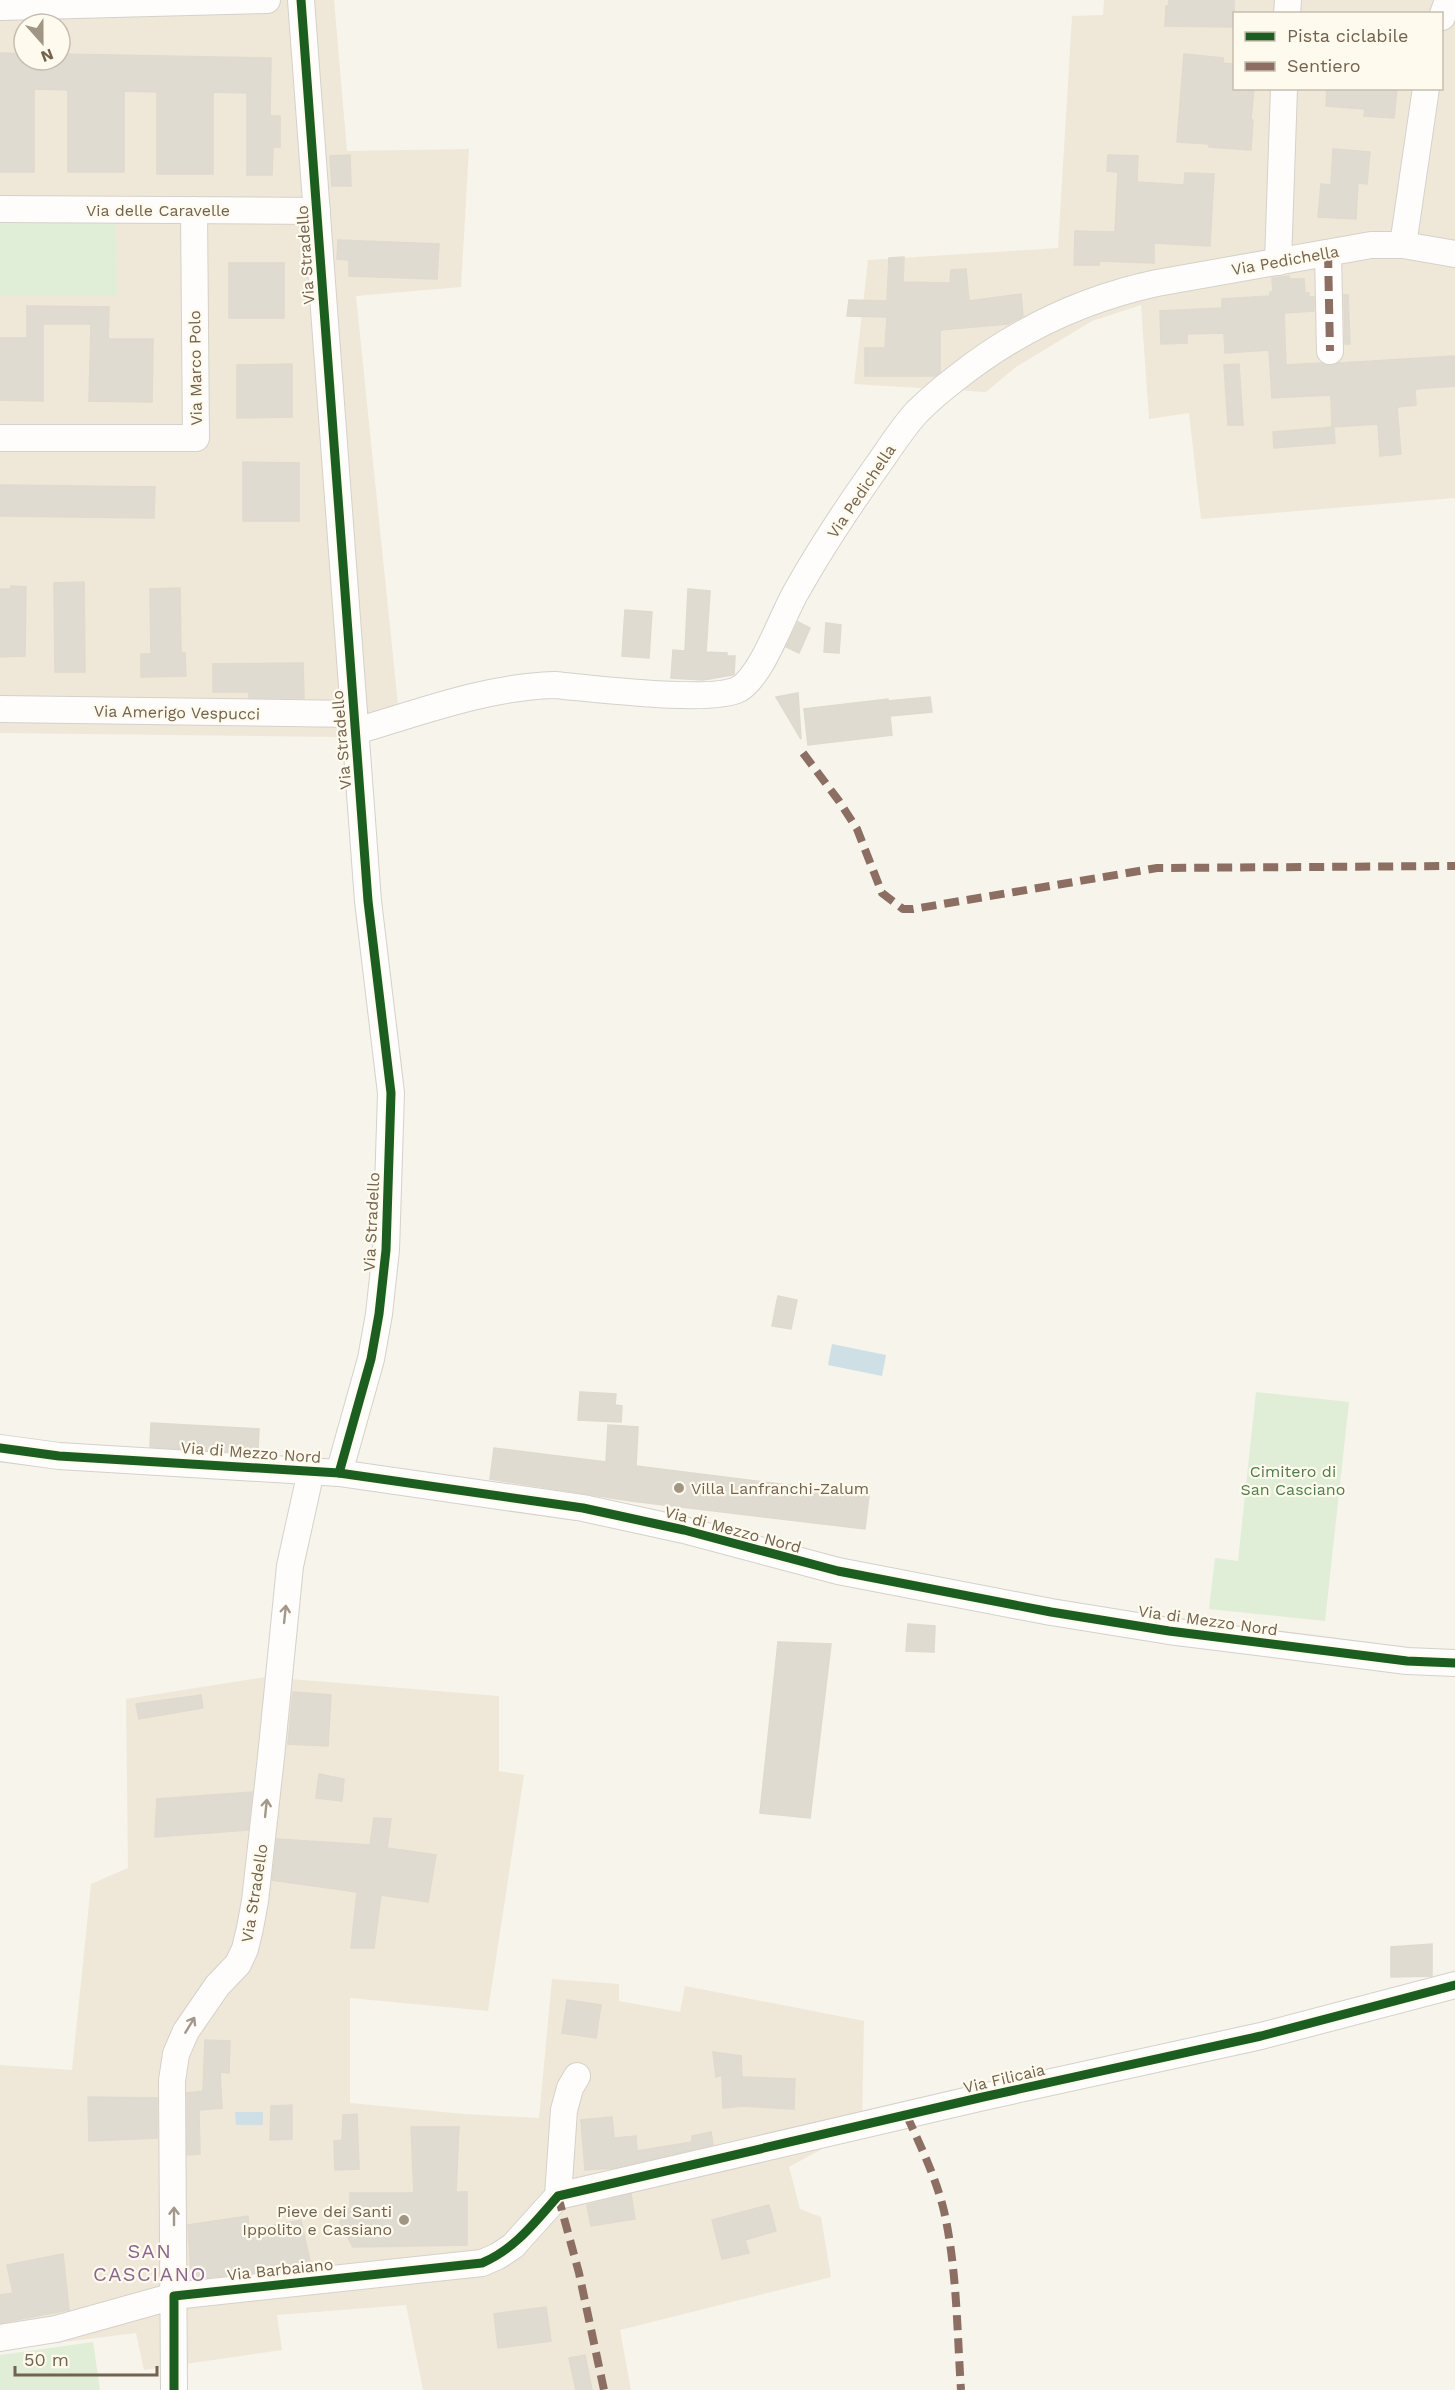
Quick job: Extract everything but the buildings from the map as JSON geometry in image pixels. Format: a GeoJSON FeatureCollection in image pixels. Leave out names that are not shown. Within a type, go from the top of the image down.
{"type":"FeatureCollection","features":[{"type":"Feature","properties":{"kind":"street"},"geometry":{"type":"LineString","coordinates":[[0,7],[267,0]]}},
{"type":"Feature","properties":{"kind":"street","name":"Via Stradello"},"geometry":{"type":"LineString","coordinates":[[300,0],[368,901],[386,1040],[391,1114],[386,1250],[378,1327],[339,1473]]}},
{"type":"Feature","properties":{"kind":"street"},"geometry":{"type":"LineString","coordinates":[[1443,14],[1448,0]]}},
{"type":"Feature","properties":{"kind":"street"},"geometry":{"type":"LineString","coordinates":[[1278,262],[1284,90]]}},
{"type":"Feature","properties":{"kind":"street"},"geometry":{"type":"LineString","coordinates":[[1403,245],[1426,90]]}},
{"type":"Feature","properties":{"kind":"street","name":"Via delle Caravelle"},"geometry":{"type":"LineString","coordinates":[[0,209],[317,211]]}},
{"type":"Feature","properties":{"kind":"street","name":"Via Marco Polo"},"geometry":{"type":"LineString","coordinates":[[0,438],[196,438],[194,210]]}},
{"type":"Feature","properties":{"kind":"street","name":"Via Pedichella"},"geometry":{"type":"LineString","coordinates":[[355,722],[473,696],[531,686],[700,696],[730,692],[748,682],[759,666],[796,592],[859,491],[908,422],[936,395],[986,355],[1036,325],[1067,310],[1112,294],[1157,283],[1371,245],[1403,245],[1455,254]]}},
{"type":"Feature","properties":{"kind":"street"},"geometry":{"type":"LineString","coordinates":[[1328,253],[1330,351]]}},
{"type":"Feature","properties":{"kind":"street","name":"Via Amerigo Vespucci"},"geometry":{"type":"LineString","coordinates":[[0,709],[355,722]]}},
{"type":"Feature","properties":{"kind":"street","name":"Via di Mezzo Nord"},"geometry":{"type":"LineString","coordinates":[[0,1448],[59,1456],[339,1473],[583,1508],[684,1530],[838,1571],[1051,1612],[1202,1636],[1407,1661],[1455,1663]]}},
{"type":"Feature","properties":{"kind":"street","name":"Via Stradello"},"geometry":{"type":"LineString","coordinates":[[174,2296],[172,2081],[176,2054],[200,2008],[238,1964],[245,1949],[250,1928],[270,1768],[290,1566],[311,1471]]}},
{"type":"Feature","properties":{"kind":"street","name":"Via Filicaia"},"geometry":{"type":"LineString","coordinates":[[558,2196],[983,2097],[1261,2036],[1455,1985]]}},
{"type":"Feature","properties":{"kind":"street"},"geometry":{"type":"LineString","coordinates":[[558,2196],[564,2110],[570,2088],[577,2076]]}},
{"type":"Feature","properties":{"kind":"street","name":"Via Barbaiano"},"geometry":{"type":"LineString","coordinates":[[0,2338],[56,2329],[174,2296],[482,2263],[513,2246],[558,2196]]}},
{"type":"Feature","properties":{"kind":"street"},"geometry":{"type":"LineString","coordinates":[[174,2296],[174,2390]]}},
{"type":"Feature","properties":{"kind":"shaded area"},"geometry":{"type":"Polygon","coordinates":[[[0,0],[334,0],[347,151],[469,149],[461,287],[356,296],[398,705],[337,737],[0,733],[0,0]]]}},
{"type":"Feature","properties":{"kind":"shaded area"},"geometry":{"type":"Polygon","coordinates":[[[1104,0],[1455,0],[1455,498],[1201,519],[1189,413],[1149,419],[1141,305],[1092,321],[1016,367],[986,392],[854,384],[868,260],[1058,248],[1072,16],[1103,15],[1104,0]]]}},
{"type":"Feature","properties":{"kind":"shaded area"},"geometry":{"type":"Polygon","coordinates":[[[832,1344],[886,1355],[882,1376],[828,1365],[832,1344]]]}},
{"type":"Feature","properties":{"kind":"shaded area"},"geometry":{"type":"Polygon","coordinates":[[[266,1677],[499,1696],[499,1771],[524,1775],[488,2011],[350,1998],[350,2103],[464,2114],[539,2118],[552,1979],[619,1984],[619,2001],[680,2012],[685,1986],[864,2021],[862,2127],[789,2167],[800,2209],[821,2217],[831,2277],[620,2330],[631,2390],[423,2390],[406,2305],[277,2315],[282,2350],[144,2370],[136,2333],[0,2350],[0,2065],[72,2070],[91,1884],[128,1868],[126,1699],[266,1677]]]}},
{"type":"Feature","properties":{"kind":"shaded area"},"geometry":{"type":"Polygon","coordinates":[[[235,2112],[263,2112],[263,2125],[236,2125],[235,2112]]]}},
{"type":"Feature","properties":{"kind":"green space"},"geometry":{"type":"Polygon","coordinates":[[[116,222],[117,296],[0,296],[0,224],[116,222]]]}},
{"type":"Feature","properties":{"kind":"green space","name":"Cimitero di San Casciano"},"geometry":{"type":"Polygon","coordinates":[[[1256,1392],[1349,1402],[1325,1621],[1209,1609],[1215,1558],[1238,1561],[1256,1392]]]}},
{"type":"Feature","properties":{"kind":"green space"},"geometry":{"type":"Polygon","coordinates":[[[93,2342],[100,2390],[0,2390],[0,2355],[93,2342]]]}},
{"type":"Feature","properties":{"kind":"marked path"},"geometry":{"type":"LineString","coordinates":[[1328,253],[1330,351]]}},
{"type":"Feature","properties":{"kind":"marked path"},"geometry":{"type":"LineString","coordinates":[[803,753],[857,829],[882,893],[903,909],[1157,868],[1455,866]]}},
{"type":"Feature","properties":{"kind":"marked path"},"geometry":{"type":"LineString","coordinates":[[907,2116],[923,2151],[944,2211],[954,2278],[961,2390]]}},
{"type":"Feature","properties":{"kind":"marked path"},"geometry":{"type":"LineString","coordinates":[[558,2196],[579,2273],[604,2390]]}},
{"type":"Feature","properties":{"kind":"cycle path"},"geometry":{"type":"LineString","coordinates":[[301,0],[368,901],[391,1093],[386,1250],[379,1314],[371,1359],[339,1473]]}},
{"type":"Feature","properties":{"kind":"cycle path"},"geometry":{"type":"LineString","coordinates":[[0,1448],[59,1456],[339,1473],[583,1508],[684,1530],[838,1571],[1051,1612],[1169,1631],[1407,1661],[1455,1663]]}},
{"type":"Feature","properties":{"kind":"cycle path"},"geometry":{"type":"LineString","coordinates":[[174,2390],[174,2296],[482,2263],[514,2243],[558,2196],[983,2097],[1261,2036],[1455,1985]]}},
{"type":"Feature","properties":{"kind":"place","name":"Villa Lanfranchi-Zalum"},"geometry":{"type":"Point","coordinates":[679,1488]}},
{"type":"Feature","properties":{"kind":"place","name":"Pieve dei Santi Ippolito e Cassiano"},"geometry":{"type":"Point","coordinates":[404,2220]}},
{"type":"Feature","properties":{"kind":"district","name":"SAN CASCIANO"},"geometry":{"type":"Point","coordinates":[150,2262]}}]}
